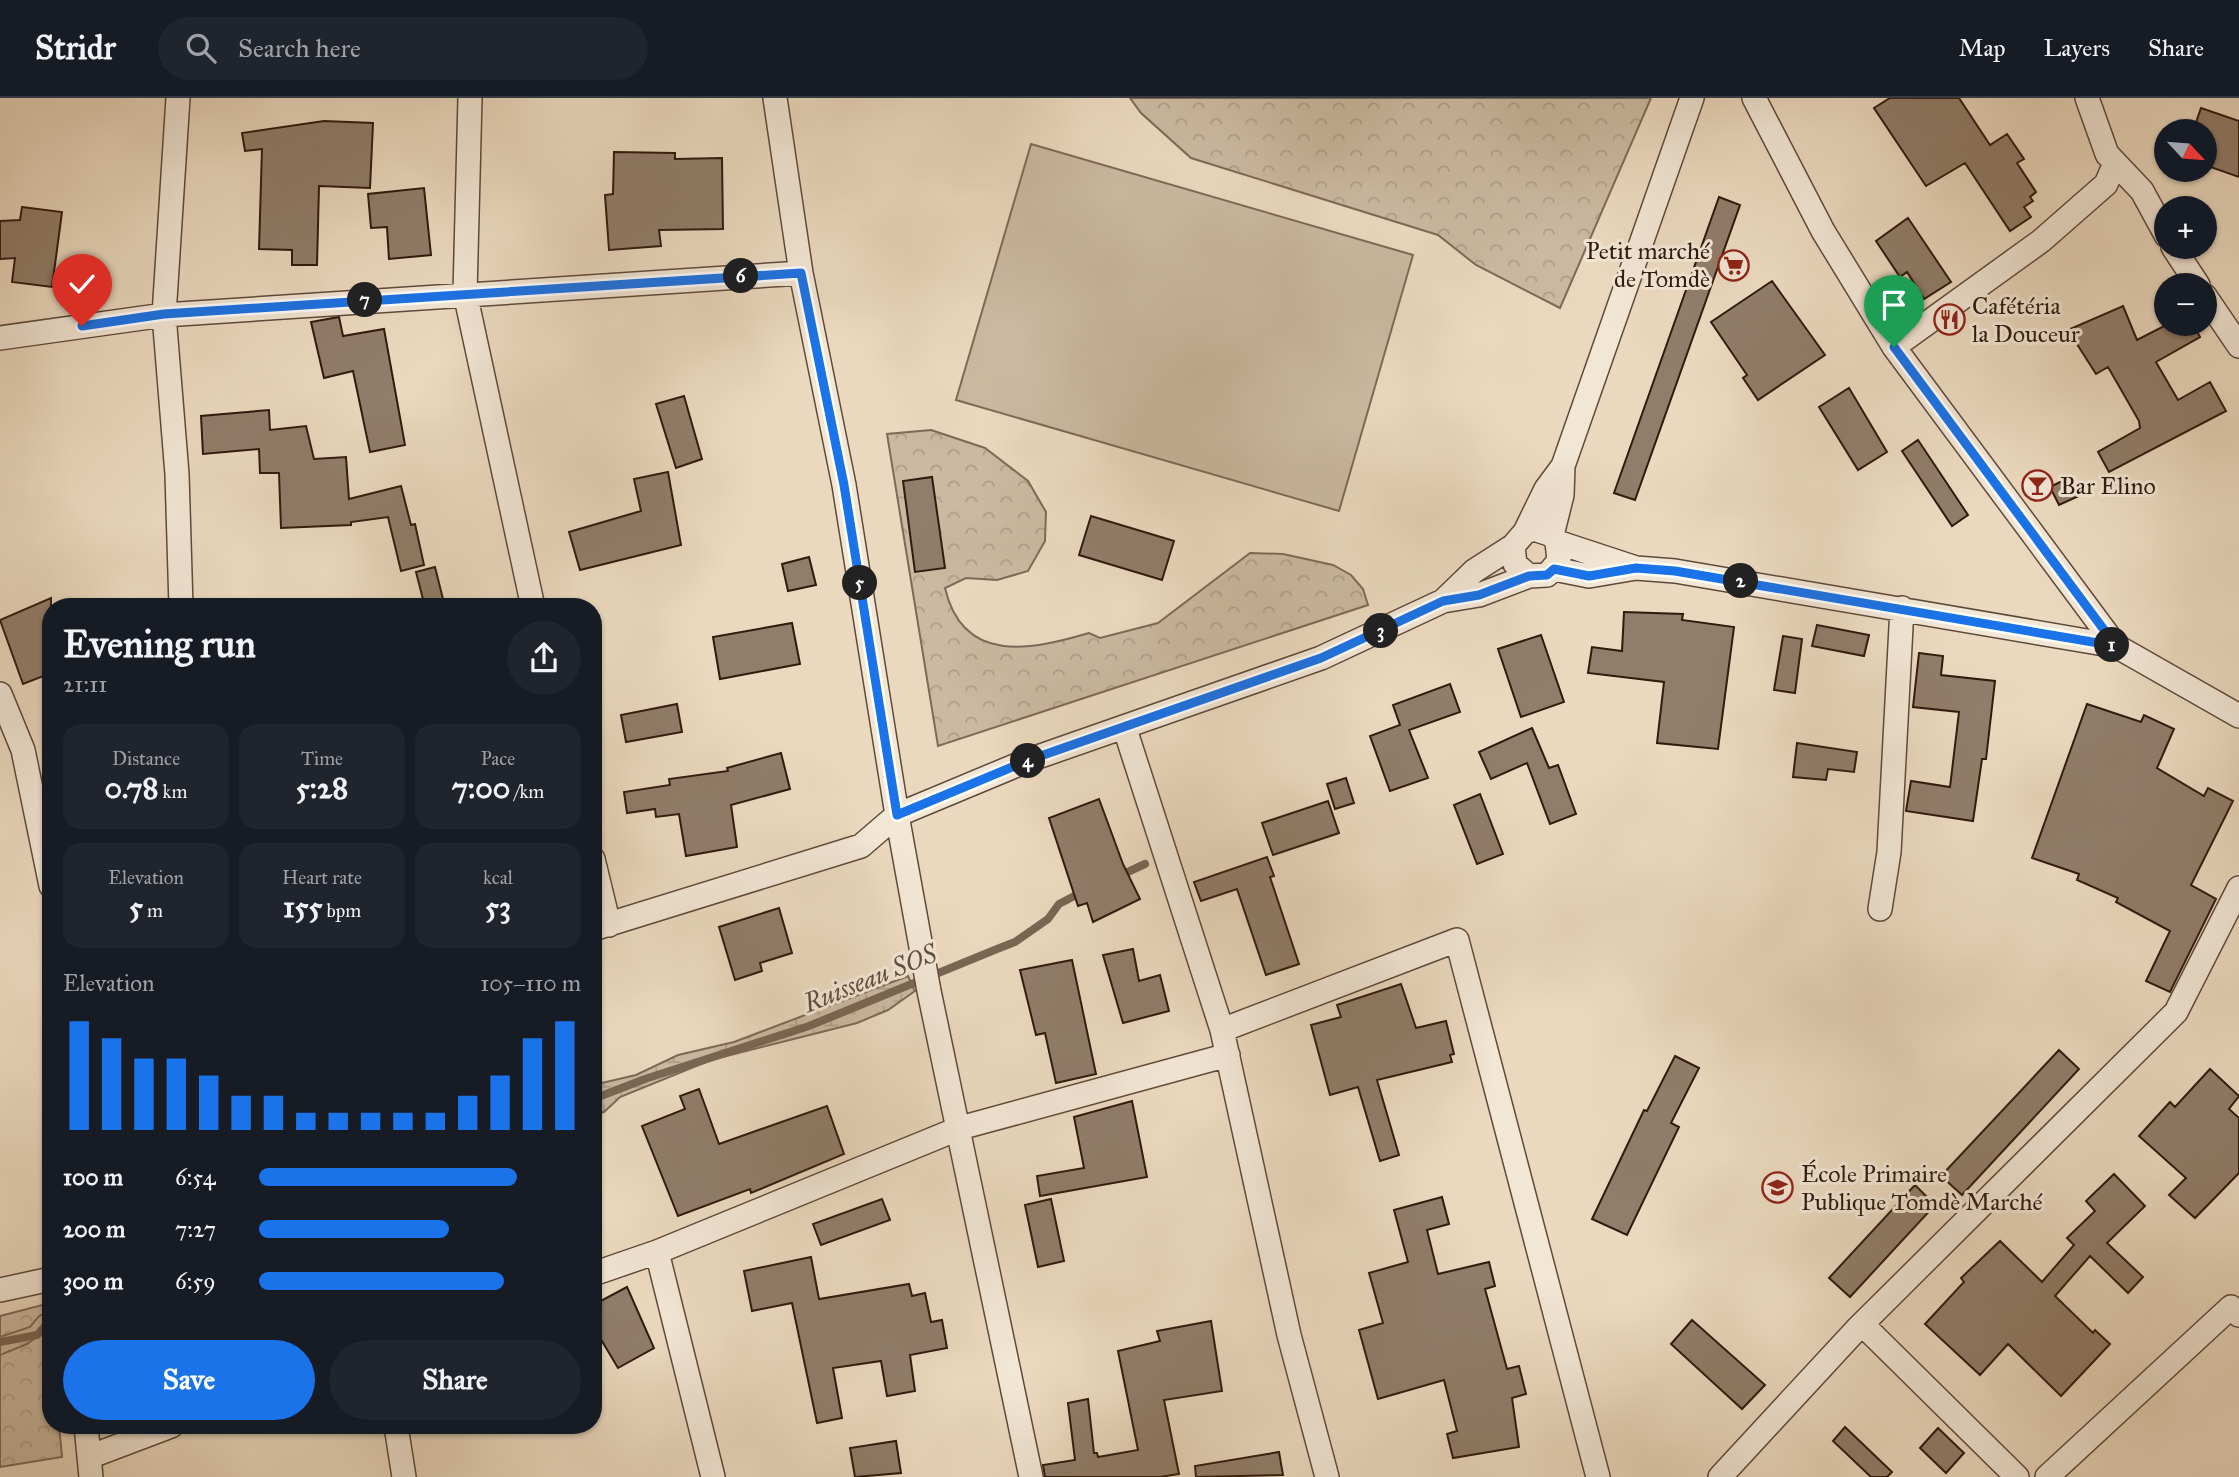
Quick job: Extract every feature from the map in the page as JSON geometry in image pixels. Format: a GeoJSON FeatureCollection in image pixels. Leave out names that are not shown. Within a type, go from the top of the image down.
{"type":"FeatureCollection","features":[{"type":"Feature","properties":{"kind":"street"},"geometry":{"type":"LineString","coordinates":[[177,98],[164,314],[177,474],[181,598]]}},
{"type":"Feature","properties":{"kind":"street"},"geometry":{"type":"LineString","coordinates":[[470,98],[465,293],[531,598]]}},
{"type":"Feature","properties":{"kind":"street"},"geometry":{"type":"LineString","coordinates":[[775,98],[801,273],[844,485],[897,815],[929,991],[960,1128],[1031,1477]]}},
{"type":"Feature","properties":{"kind":"street"},"geometry":{"type":"LineString","coordinates":[[602,927],[861,846],[897,815],[1029,760],[1125,729],[1321,658],[1443,601],[1479,595],[1529,576],[1547,575],[1559,561],[1555,538],[1562,495],[1563,467],[1692,98]]}},
{"type":"Feature","properties":{"kind":"street"},"geometry":{"type":"LineString","coordinates":[[1754,98],[1823,231],[1894,347],[2116,646]]}},
{"type":"Feature","properties":{"kind":"street"},"geometry":{"type":"LineString","coordinates":[[2087,98],[2107,154],[2142,191],[2154,213]]}},
{"type":"Feature","properties":{"kind":"street"},"geometry":{"type":"LineString","coordinates":[[1894,347],[2041,240],[2106,184],[2115,163]]}},
{"type":"Feature","properties":{"kind":"street"},"geometry":{"type":"LineString","coordinates":[[0,338],[164,314],[801,273]]}},
{"type":"Feature","properties":{"kind":"street"},"geometry":{"type":"LineString","coordinates":[[2217,314],[2239,346]]}},
{"type":"Feature","properties":{"kind":"street"},"geometry":{"type":"LineString","coordinates":[[1529,576],[1515,564],[1519,539],[1546,489],[1563,467]]}},
{"type":"Feature","properties":{"kind":"street"},"geometry":{"type":"LineString","coordinates":[[1443,601],[1474,571],[1534,529],[1636,568]]}},
{"type":"Feature","properties":{"kind":"street"},"geometry":{"type":"LineString","coordinates":[[1554,569],[1589,576],[1636,568],[1675,571],[2116,646],[2239,716]]}},
{"type":"Feature","properties":{"kind":"street"},"geometry":{"type":"LineString","coordinates":[[1880,909],[1889,852],[1902,608]]}},
{"type":"Feature","properties":{"kind":"street"},"geometry":{"type":"LineString","coordinates":[[0,694],[23,750],[42,842]]}},
{"type":"Feature","properties":{"kind":"street"},"geometry":{"type":"LineString","coordinates":[[1125,729],[1222,1030],[1289,1335],[1327,1477]]}},
{"type":"Feature","properties":{"kind":"street"},"geometry":{"type":"LineString","coordinates":[[1720,1477],[1862,1324],[2176,1013],[2239,888]]}},
{"type":"Feature","properties":{"kind":"street"},"geometry":{"type":"LineString","coordinates":[[1222,1030],[1457,940],[1598,1477]]}},
{"type":"Feature","properties":{"kind":"street"},"geometry":{"type":"LineString","coordinates":[[602,1271],[657,1252],[960,1128],[1228,1055]]}},
{"type":"Feature","properties":{"kind":"street"},"geometry":{"type":"LineString","coordinates":[[657,1252],[713,1477]]}},
{"type":"Feature","properties":{"kind":"street"},"geometry":{"type":"LineString","coordinates":[[0,1290],[42,1281]]}},
{"type":"Feature","properties":{"kind":"street"},"geometry":{"type":"LineString","coordinates":[[2047,1477],[2236,1306]]}},
{"type":"Feature","properties":{"kind":"street"},"geometry":{"type":"LineString","coordinates":[[1862,1324],[2017,1477]]}},
{"type":"Feature","properties":{"kind":"street"},"geometry":{"type":"LineString","coordinates":[[87,1434],[90,1467],[155,1434]]}},
{"type":"Feature","properties":{"kind":"street"},"geometry":{"type":"LineString","coordinates":[[397,1434],[404,1477]]}},
{"type":"Feature","properties":{"kind":"green space"},"geometry":{"type":"Polygon","coordinates":[[[1130,98],[1651,98],[1560,308],[1476,265],[1438,235],[1191,158],[1141,113],[1130,98]]]}},
{"type":"Feature","properties":{"kind":"green space"},"geometry":{"type":"Polygon","coordinates":[[[1031,144],[1413,255],[1339,511],[956,400],[1031,144]]]}},
{"type":"Feature","properties":{"kind":"green space"},"geometry":{"type":"Polygon","coordinates":[[[931,430],[985,448],[1028,481],[1046,512],[1045,541],[1028,571],[997,580],[966,578],[945,588],[954,613],[967,630],[983,641],[1002,646],[1023,647],[1089,633],[1100,638],[1158,623],[1250,553],[1283,554],[1333,565],[1351,575],[1363,589],[1368,605],[938,746],[887,434],[931,430]]]}},
{"type":"Feature","properties":{"kind":"green space"},"geometry":{"type":"Polygon","coordinates":[[[908,976],[915,991],[888,1010],[857,1023],[711,1060],[620,1097],[602,1113],[602,1083],[636,1075],[678,1055],[734,1042],[908,976]]]}},
{"type":"Feature","properties":{"kind":"green space"},"geometry":{"type":"Polygon","coordinates":[[[42,1305],[42,1434],[60,1434],[62,1457],[0,1467],[0,1316],[42,1305]]]}},
{"type":"Feature","properties":{"kind":"green space"},"geometry":{"type":"Polygon","coordinates":[[[42,1315],[42,1333],[27,1344],[0,1355],[0,1337],[30,1327],[42,1315]]]}},
{"type":"Feature","properties":{"kind":"building"},"geometry":{"type":"Polygon","coordinates":[[[1890,98],[1959,98],[1990,145],[2007,134],[2024,159],[2017,163],[2036,192],[2030,197],[2033,201],[2024,207],[2031,217],[2010,231],[1965,163],[1926,186],[1874,108],[1890,98]]]}},
{"type":"Feature","properties":{"kind":"building"},"geometry":{"type":"Polygon","coordinates":[[[2201,108],[2239,121],[2239,177],[2217,169],[2217,119],[2197,119],[2201,108]]]}},
{"type":"Feature","properties":{"kind":"building"},"geometry":{"type":"Polygon","coordinates":[[[324,121],[373,123],[370,188],[319,186],[317,265],[292,265],[292,250],[259,249],[262,149],[245,151],[242,133],[324,121]]]}},
{"type":"Feature","properties":{"kind":"building"},"geometry":{"type":"Polygon","coordinates":[[[614,152],[675,153],[675,159],[722,158],[723,229],[659,230],[661,246],[609,250],[605,195],[613,194],[614,152]]]}},
{"type":"Feature","properties":{"kind":"building"},"geometry":{"type":"Polygon","coordinates":[[[424,188],[431,255],[389,259],[387,227],[371,228],[368,194],[424,188]]]}},
{"type":"Feature","properties":{"kind":"building"},"geometry":{"type":"Polygon","coordinates":[[[1719,197],[1740,205],[1635,500],[1614,493],[1719,197]]]}},
{"type":"Feature","properties":{"kind":"building"},"geometry":{"type":"Polygon","coordinates":[[[22,207],[62,212],[52,287],[12,282],[15,258],[0,259],[0,221],[20,220],[22,207]]]}},
{"type":"Feature","properties":{"kind":"building"},"geometry":{"type":"Polygon","coordinates":[[[1908,218],[1951,282],[1924,299],[1907,272],[1900,277],[1876,241],[1908,218]]]}},
{"type":"Feature","properties":{"kind":"building"},"geometry":{"type":"Polygon","coordinates":[[[1772,281],[1825,355],[1758,400],[1743,378],[1747,375],[1711,322],[1772,281]]]}},
{"type":"Feature","properties":{"kind":"building"},"geometry":{"type":"Polygon","coordinates":[[[2123,306],[2137,340],[2154,331],[2154,336],[2199,336],[2156,362],[2178,400],[2210,382],[2226,411],[2109,472],[2098,452],[2140,428],[2139,421],[2108,367],[2096,374],[2068,330],[2123,306]]]}},
{"type":"Feature","properties":{"kind":"building"},"geometry":{"type":"Polygon","coordinates":[[[339,317],[343,336],[384,329],[405,445],[370,452],[353,371],[324,378],[311,322],[339,317]]]}},
{"type":"Feature","properties":{"kind":"building"},"geometry":{"type":"Polygon","coordinates":[[[1849,388],[1887,452],[1858,470],[1819,407],[1849,388]]]}},
{"type":"Feature","properties":{"kind":"building"},"geometry":{"type":"Polygon","coordinates":[[[684,396],[702,459],[676,468],[656,404],[684,396]]]}},
{"type":"Feature","properties":{"kind":"building"},"geometry":{"type":"Polygon","coordinates":[[[269,410],[270,430],[306,426],[314,459],[346,457],[349,499],[401,486],[411,525],[415,524],[424,565],[401,571],[388,517],[351,522],[351,525],[281,528],[279,473],[260,473],[259,449],[203,454],[201,416],[269,410]]]}},
{"type":"Feature","properties":{"kind":"building"},"geometry":{"type":"Polygon","coordinates":[[[1918,440],[1968,515],[1952,526],[1902,451],[1918,440]]]}},
{"type":"Feature","properties":{"kind":"building"},"geometry":{"type":"Polygon","coordinates":[[[668,472],[681,545],[580,570],[569,532],[641,511],[634,479],[668,472]]]}},
{"type":"Feature","properties":{"kind":"building"},"geometry":{"type":"Polygon","coordinates":[[[2072,476],[2081,495],[2059,505],[2050,487],[2072,476]]]}},
{"type":"Feature","properties":{"kind":"building"},"geometry":{"type":"Polygon","coordinates":[[[932,477],[945,568],[915,572],[903,481],[932,477]]]}},
{"type":"Feature","properties":{"kind":"building"},"geometry":{"type":"Polygon","coordinates":[[[1091,516],[1174,541],[1162,580],[1079,555],[1091,516]]]}},
{"type":"Feature","properties":{"kind":"building"},"geometry":{"type":"Polygon","coordinates":[[[809,557],[816,585],[788,591],[782,564],[809,557]]]}},
{"type":"Feature","properties":{"kind":"building"},"geometry":{"type":"Polygon","coordinates":[[[435,567],[443,598],[423,598],[416,572],[435,567]]]}},
{"type":"Feature","properties":{"kind":"building"},"geometry":{"type":"Polygon","coordinates":[[[42,602],[42,677],[23,684],[0,620],[42,602]]]}},
{"type":"Feature","properties":{"kind":"building"},"geometry":{"type":"Polygon","coordinates":[[[1624,612],[1683,614],[1682,620],[1734,627],[1718,749],[1657,743],[1664,682],[1588,673],[1592,647],[1622,651],[1624,612]]]}},
{"type":"Feature","properties":{"kind":"building"},"geometry":{"type":"Polygon","coordinates":[[[792,623],[800,664],[720,679],[713,637],[792,623]]]}},
{"type":"Feature","properties":{"kind":"building"},"geometry":{"type":"Polygon","coordinates":[[[1817,625],[1869,635],[1864,656],[1812,646],[1817,625]]]}},
{"type":"Feature","properties":{"kind":"building"},"geometry":{"type":"Polygon","coordinates":[[[1541,635],[1564,702],[1521,717],[1498,649],[1541,635]]]}},
{"type":"Feature","properties":{"kind":"building"},"geometry":{"type":"Polygon","coordinates":[[[1783,636],[1802,639],[1795,693],[1774,690],[1783,636]]]}},
{"type":"Feature","properties":{"kind":"building"},"geometry":{"type":"Polygon","coordinates":[[[1919,653],[1943,656],[1941,675],[1995,681],[1986,759],[1982,759],[1973,821],[1906,811],[1911,781],[1950,787],[1959,712],[1913,707],[1919,653]]]}},
{"type":"Feature","properties":{"kind":"building"},"geometry":{"type":"Polygon","coordinates":[[[1450,684],[1460,712],[1409,730],[1428,778],[1390,791],[1370,736],[1400,725],[1393,705],[1450,684]]]}},
{"type":"Feature","properties":{"kind":"building"},"geometry":{"type":"Polygon","coordinates":[[[677,704],[682,732],[626,742],[621,715],[677,704]]]}},
{"type":"Feature","properties":{"kind":"building"},"geometry":{"type":"Polygon","coordinates":[[[2087,704],[2141,722],[2144,715],[2174,729],[2157,768],[2204,796],[2208,788],[2233,801],[2191,885],[2216,899],[2170,992],[2146,981],[2170,931],[2116,902],[2118,898],[2077,880],[2079,874],[2032,858],[2087,704]]]}},
{"type":"Feature","properties":{"kind":"building"},"geometry":{"type":"Polygon","coordinates":[[[1532,728],[1549,768],[1558,765],[1576,814],[1550,824],[1527,763],[1491,779],[1479,752],[1532,728]]]}},
{"type":"Feature","properties":{"kind":"building"},"geometry":{"type":"Polygon","coordinates":[[[1797,743],[1857,752],[1854,772],[1828,769],[1826,780],[1793,777],[1797,743]]]}},
{"type":"Feature","properties":{"kind":"building"},"geometry":{"type":"Polygon","coordinates":[[[781,753],[790,789],[731,805],[737,847],[686,856],[679,814],[656,817],[655,809],[627,813],[624,792],[670,785],[669,779],[728,771],[727,768],[781,753]]]}},
{"type":"Feature","properties":{"kind":"building"},"geometry":{"type":"Polygon","coordinates":[[[1346,778],[1354,803],[1335,809],[1327,784],[1346,778]]]}},
{"type":"Feature","properties":{"kind":"building"},"geometry":{"type":"Polygon","coordinates":[[[1480,794],[1503,854],[1477,864],[1454,805],[1480,794]]]}},
{"type":"Feature","properties":{"kind":"building"},"geometry":{"type":"Polygon","coordinates":[[[1099,799],[1123,864],[1140,899],[1093,922],[1087,903],[1078,906],[1049,818],[1099,799]]]}},
{"type":"Feature","properties":{"kind":"building"},"geometry":{"type":"Polygon","coordinates":[[[1328,801],[1339,833],[1273,855],[1262,823],[1328,801]]]}},
{"type":"Feature","properties":{"kind":"building"},"geometry":{"type":"Polygon","coordinates":[[[1267,857],[1274,876],[1270,877],[1299,964],[1266,975],[1237,889],[1201,901],[1194,882],[1267,857]]]}},
{"type":"Feature","properties":{"kind":"building"},"geometry":{"type":"Polygon","coordinates":[[[779,908],[792,953],[760,963],[762,971],[735,980],[719,927],[779,908]]]}},
{"type":"Feature","properties":{"kind":"building"},"geometry":{"type":"Polygon","coordinates":[[[1133,949],[1139,981],[1160,975],[1169,1011],[1123,1023],[1103,955],[1133,949]]]}},
{"type":"Feature","properties":{"kind":"building"},"geometry":{"type":"Polygon","coordinates":[[[1072,960],[1096,1074],[1056,1083],[1045,1033],[1036,1035],[1020,970],[1072,960]]]}},
{"type":"Feature","properties":{"kind":"building"},"geometry":{"type":"Polygon","coordinates":[[[1401,984],[1416,1028],[1446,1021],[1454,1054],[1450,1055],[1452,1062],[1377,1080],[1399,1155],[1380,1161],[1358,1087],[1330,1095],[1311,1025],[1341,1017],[1337,1005],[1401,984]]]}},
{"type":"Feature","properties":{"kind":"building"},"geometry":{"type":"Polygon","coordinates":[[[2059,1050],[2079,1069],[1962,1195],[1941,1176],[2059,1050]]]}},
{"type":"Feature","properties":{"kind":"building"},"geometry":{"type":"Polygon","coordinates":[[[1675,1056],[1699,1068],[1671,1123],[1679,1127],[1627,1235],[1592,1219],[1644,1110],[1647,1111],[1675,1056]]]}},
{"type":"Feature","properties":{"kind":"building"},"geometry":{"type":"Polygon","coordinates":[[[2210,1069],[2239,1096],[2229,1109],[2239,1118],[2239,1173],[2195,1218],[2169,1195],[2186,1178],[2139,1136],[2170,1102],[2175,1107],[2210,1069]]]}},
{"type":"Feature","properties":{"kind":"building"},"geometry":{"type":"Polygon","coordinates":[[[699,1089],[719,1144],[827,1106],[844,1154],[751,1193],[750,1189],[678,1216],[642,1126],[685,1109],[680,1096],[699,1089]]]}},
{"type":"Feature","properties":{"kind":"building"},"geometry":{"type":"Polygon","coordinates":[[[1132,1101],[1147,1177],[1040,1196],[1037,1176],[1084,1168],[1074,1117],[1132,1101]]]}},
{"type":"Feature","properties":{"kind":"building"},"geometry":{"type":"Polygon","coordinates":[[[2114,1174],[2145,1206],[2107,1243],[2143,1277],[2128,1293],[2090,1256],[2055,1296],[2093,1333],[2095,1330],[2110,1344],[2061,1396],[2008,1344],[1980,1375],[1925,1324],[1964,1282],[1961,1278],[2000,1241],[2042,1282],[2074,1245],[2067,1238],[2095,1211],[2086,1201],[2114,1174]]]}},
{"type":"Feature","properties":{"kind":"building"},"geometry":{"type":"Polygon","coordinates":[[[1915,1185],[1935,1205],[1850,1297],[1829,1278],[1915,1185]]]}},
{"type":"Feature","properties":{"kind":"building"},"geometry":{"type":"Polygon","coordinates":[[[1442,1197],[1449,1224],[1427,1230],[1438,1274],[1489,1262],[1495,1286],[1485,1289],[1507,1369],[1519,1366],[1526,1394],[1512,1398],[1519,1447],[1453,1458],[1447,1434],[1457,1431],[1444,1380],[1378,1399],[1359,1330],[1383,1323],[1369,1273],[1408,1262],[1394,1210],[1442,1197]]]}},
{"type":"Feature","properties":{"kind":"building"},"geometry":{"type":"Polygon","coordinates":[[[882,1199],[890,1220],[821,1245],[813,1224],[882,1199]]]}},
{"type":"Feature","properties":{"kind":"building"},"geometry":{"type":"Polygon","coordinates":[[[1051,1199],[1064,1261],[1038,1267],[1025,1205],[1051,1199]]]}},
{"type":"Feature","properties":{"kind":"building"},"geometry":{"type":"Polygon","coordinates":[[[811,1257],[819,1299],[909,1284],[912,1296],[925,1293],[931,1322],[942,1320],[947,1348],[910,1355],[915,1391],[887,1396],[881,1361],[833,1368],[842,1418],[817,1423],[792,1303],[752,1311],[744,1271],[811,1257]]]}},
{"type":"Feature","properties":{"kind":"building"},"geometry":{"type":"Polygon","coordinates":[[[627,1287],[654,1348],[618,1368],[602,1341],[602,1300],[627,1287]]]}},
{"type":"Feature","properties":{"kind":"building"},"geometry":{"type":"Polygon","coordinates":[[[1692,1320],[1765,1385],[1742,1409],[1671,1344],[1692,1320]]]}},
{"type":"Feature","properties":{"kind":"building"},"geometry":{"type":"Polygon","coordinates":[[[1211,1321],[1222,1391],[1164,1400],[1179,1474],[1160,1477],[1045,1477],[1043,1465],[1075,1460],[1068,1403],[1088,1399],[1094,1453],[1097,1453],[1098,1457],[1138,1450],[1118,1351],[1160,1341],[1157,1331],[1211,1321]]]}},
{"type":"Feature","properties":{"kind":"building"},"geometry":{"type":"Polygon","coordinates":[[[1845,1427],[1892,1472],[1887,1477],[1871,1477],[1833,1441],[1845,1427]]]}},
{"type":"Feature","properties":{"kind":"building"},"geometry":{"type":"Polygon","coordinates":[[[1938,1428],[1964,1453],[1946,1473],[1920,1448],[1938,1428]]]}},
{"type":"Feature","properties":{"kind":"building"},"geometry":{"type":"Polygon","coordinates":[[[896,1441],[901,1473],[855,1477],[850,1448],[896,1441]]]}},
{"type":"Feature","properties":{"kind":"building"},"geometry":{"type":"Polygon","coordinates":[[[1279,1452],[1283,1475],[1196,1477],[1195,1466],[1279,1452]]]}},
{"type":"Feature","properties":{"kind":"waterway","name":"Ruisseau SOS"},"geometry":{"type":"LineString","coordinates":[[1119,876],[1145,864]]}},
{"type":"Feature","properties":{"kind":"waterway","name":"Ruisseau SOS"},"geometry":{"type":"LineString","coordinates":[[602,1096],[809,1026],[1015,942],[1048,919],[1059,904],[1082,892]]}},
{"type":"Feature","properties":{"kind":"waterway","name":"Ruisseau SOS"},"geometry":{"type":"LineString","coordinates":[[0,1342],[37,1335],[42,1330]]}},
{"type":"Feature","properties":{"kind":"place","name":"Petit marché de Tomdè"},"geometry":{"type":"Point","coordinates":[1733,265]}},
{"type":"Feature","properties":{"kind":"place","name":"Cafétéria la Douceur"},"geometry":{"type":"Point","coordinates":[1949,320]}},
{"type":"Feature","properties":{"kind":"place","name":"Bar Elino"},"geometry":{"type":"Point","coordinates":[2037,486]}},
{"type":"Feature","properties":{"kind":"place","name":"École Primaire Publique Tomdè Marché"},"geometry":{"type":"Point","coordinates":[1778,1188]}},
{"type":"Feature","properties":{"kind":"route"},"geometry":{"type":"LineString","coordinates":[[82,326],[164,314],[801,273],[812,315],[844,485],[897,815],[1029,760],[1125,729],[1321,658],[1443,601],[1479,595],[1529,576],[1547,575],[1554,569],[1589,576],[1636,568],[1675,571],[2116,646],[1894,347]]}}]}
